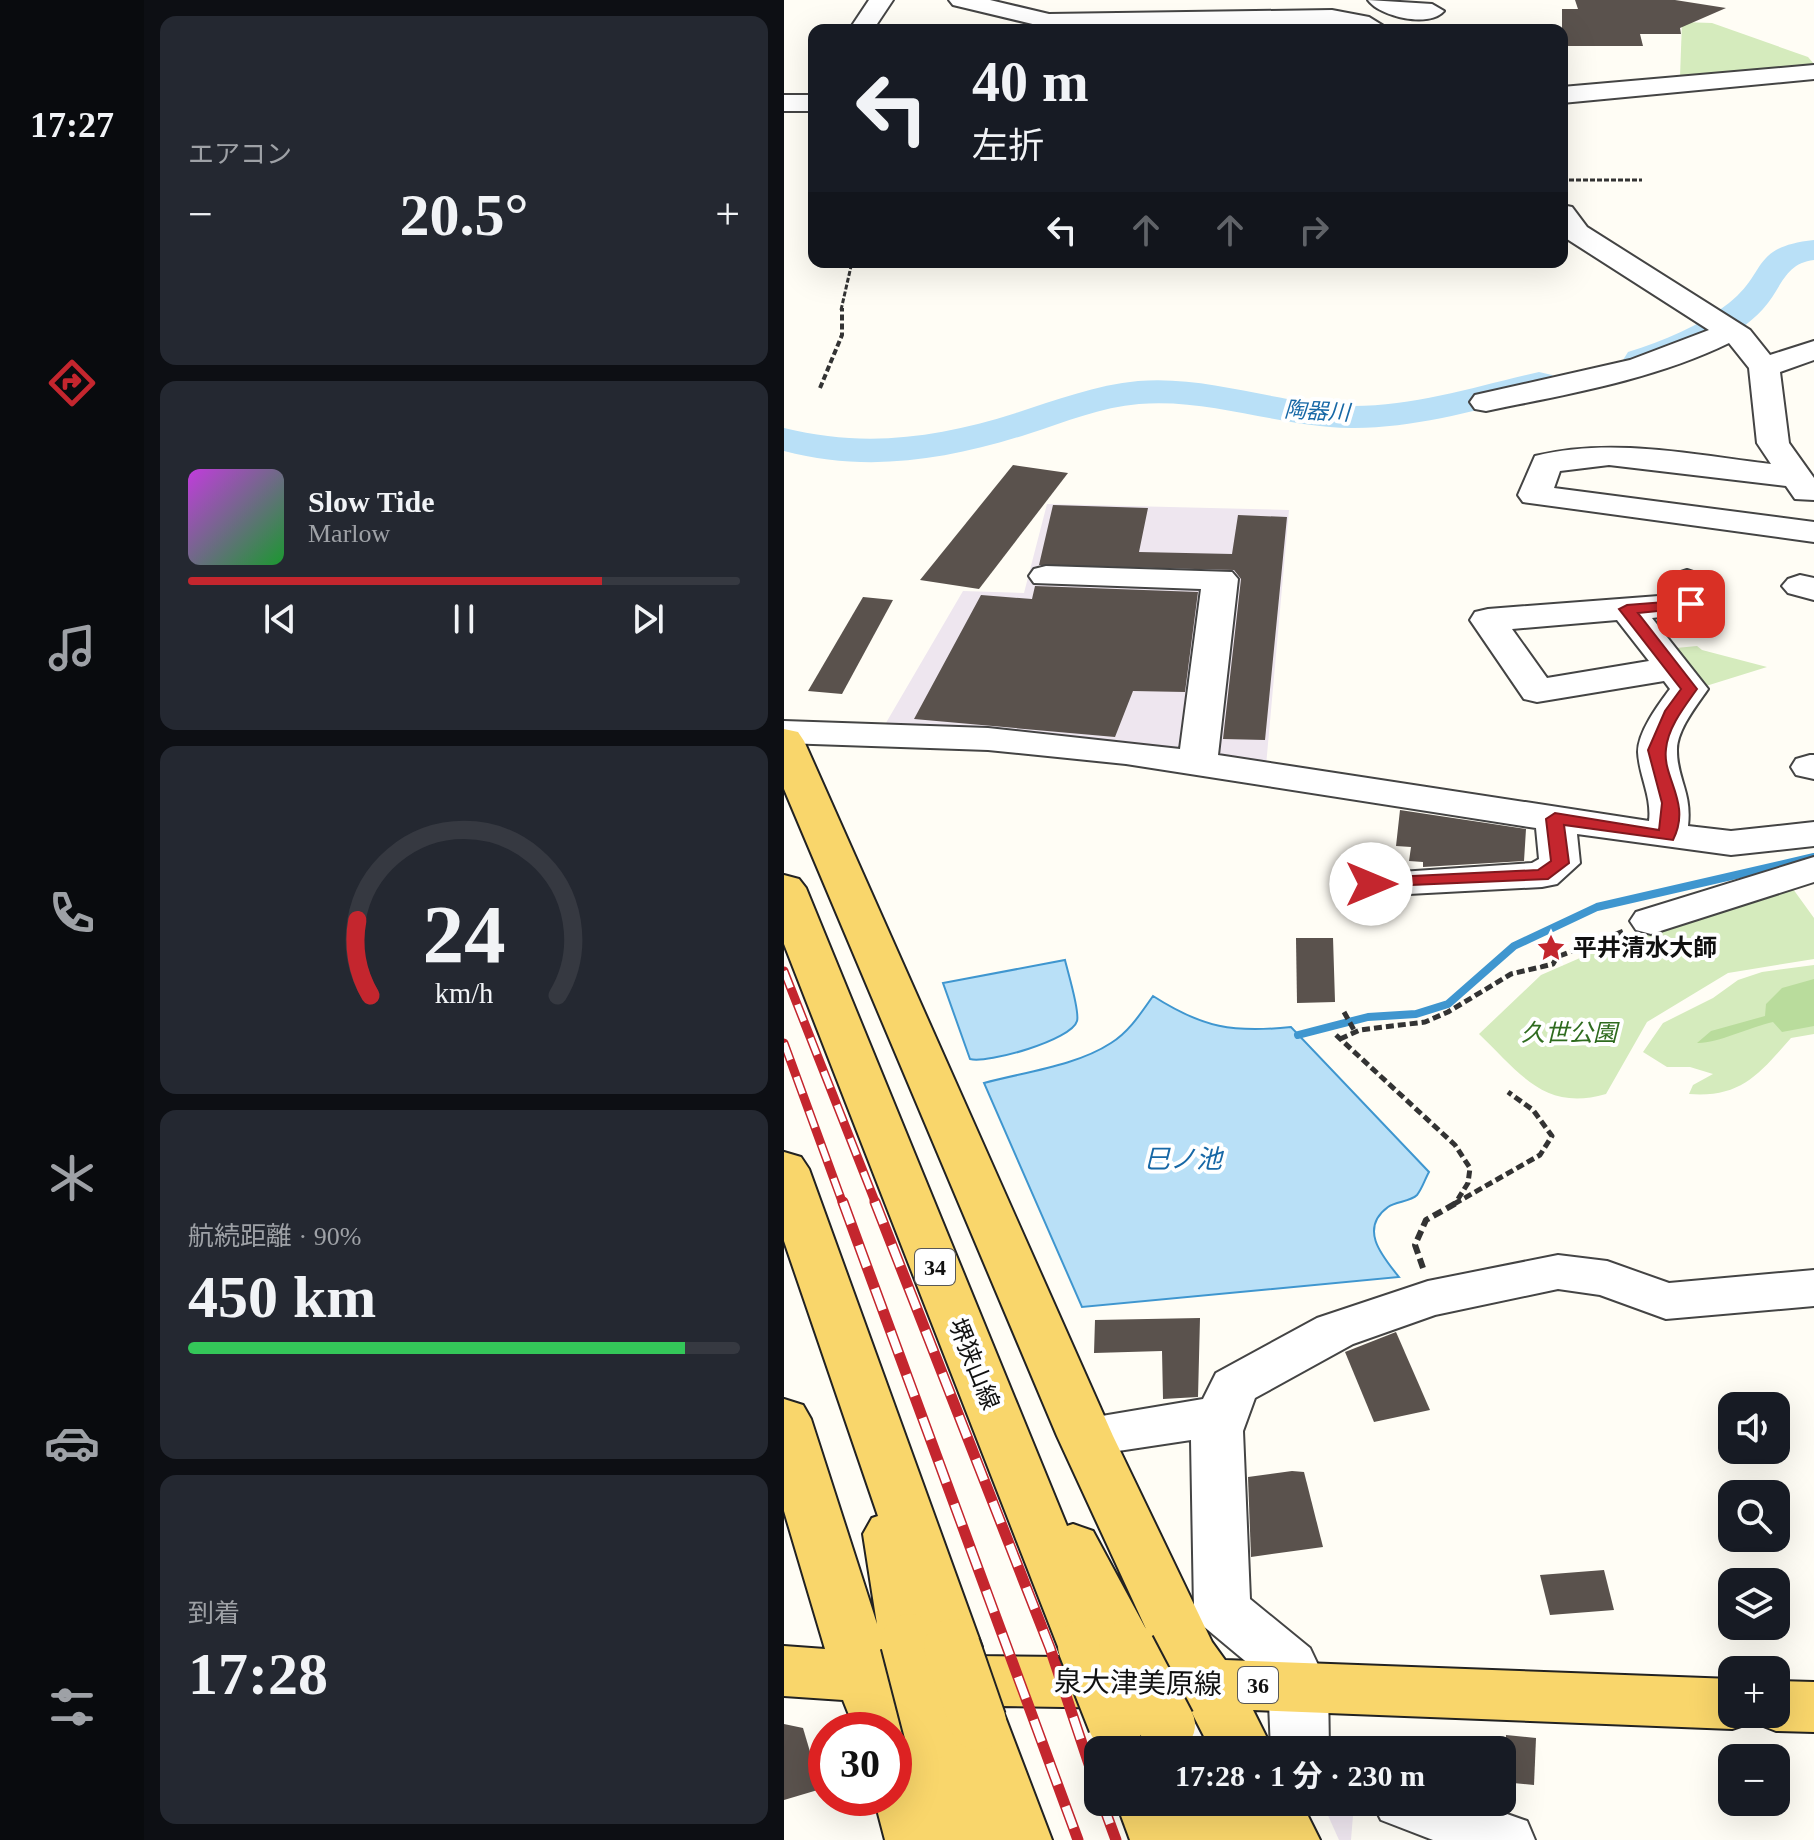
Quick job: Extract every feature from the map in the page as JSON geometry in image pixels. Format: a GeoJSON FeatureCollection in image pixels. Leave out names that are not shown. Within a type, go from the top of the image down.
{"type":"FeatureCollection","features":[{"type":"Feature","properties":{"kind":"main road"},"geometry":{"type":"LineString","coordinates":[[784,741],[1085,1436],[1190,1658],[1208,1684],[1235,1736]]}},
{"type":"Feature","properties":{"kind":"main road","name":"堺狭山線"},"geometry":{"type":"LineString","coordinates":[[784,888],[970,1355],[1147,1736]]}},
{"type":"Feature","properties":{"kind":"main road"},"geometry":{"type":"LineString","coordinates":[[784,1169],[875,1425],[922,1735],[964,1840]]}},
{"type":"Feature","properties":{"kind":"main road"},"geometry":{"type":"LineString","coordinates":[[784,1419],[908,1655]]}},
{"type":"Feature","properties":{"kind":"main road","name":"泉大津美原線"},"geometry":{"type":"LineString","coordinates":[[784,1671],[908,1655],[906,1680],[1299,1686],[1718,1703]]}},
{"type":"Feature","properties":{"kind":"main road"},"geometry":{"type":"LineString","coordinates":[[1790,1706],[1814,1707]]}},
{"type":"Feature","properties":{"kind":"main road"},"geometry":{"type":"LineString","coordinates":[[917,1840],[922,1735]]}},
{"type":"Feature","properties":{"kind":"main road"},"geometry":{"type":"LineString","coordinates":[[922,1735],[1020,1840]]}},
{"type":"Feature","properties":{"kind":"main road"},"geometry":{"type":"LineString","coordinates":[[1153,1816],[1162,1840]]}},
{"type":"Feature","properties":{"kind":"main road"},"geometry":{"type":"LineString","coordinates":[[1213,1816],[1226,1840]]}},
{"type":"Feature","properties":{"kind":"main road"},"geometry":{"type":"LineString","coordinates":[[1275,1816],[1288,1840]]}},
{"type":"Feature","properties":{"kind":"street"},"geometry":{"type":"LineString","coordinates":[[865,24],[881,0]]}},
{"type":"Feature","properties":{"kind":"street"},"geometry":{"type":"LineString","coordinates":[[961,0],[1046,24]]}},
{"type":"Feature","properties":{"kind":"street"},"geometry":{"type":"LineString","coordinates":[[1011,13],[1033,0]]}},
{"type":"Feature","properties":{"kind":"street"},"geometry":{"type":"LineString","coordinates":[[1153,21],[1175,0]]}},
{"type":"Feature","properties":{"kind":"street"},"geometry":{"type":"LineString","coordinates":[[1380,0],[1393,10],[1432,14]]}},
{"type":"Feature","properties":{"kind":"street"},"geometry":{"type":"LineString","coordinates":[[1226,24],[1324,9],[1365,24]]}},
{"type":"Feature","properties":{"kind":"street"},"geometry":{"type":"LineString","coordinates":[[1075,24],[1153,21],[1203,24]]}},
{"type":"Feature","properties":{"kind":"street"},"geometry":{"type":"LineString","coordinates":[[1568,94],[1814,72]]}},
{"type":"Feature","properties":{"kind":"street"},"geometry":{"type":"LineString","coordinates":[[784,103],[808,103]]}},
{"type":"Feature","properties":{"kind":"street"},"geometry":{"type":"LineString","coordinates":[[1568,221],[1577,233],[1723,326],[1770,365],[1814,376]]}},
{"type":"Feature","properties":{"kind":"street"},"geometry":{"type":"LineString","coordinates":[[1486,402],[1630,371],[1706,344],[1723,326]]}},
{"type":"Feature","properties":{"kind":"street"},"geometry":{"type":"LineString","coordinates":[[1770,365],[1814,350]]}},
{"type":"Feature","properties":{"kind":"street"},"geometry":{"type":"LineString","coordinates":[[1770,365],[1773,443],[1805,490]]}},
{"type":"Feature","properties":{"kind":"street"},"geometry":{"type":"LineString","coordinates":[[1678,463],[1689,430]]}},
{"type":"Feature","properties":{"kind":"street"},"geometry":{"type":"LineString","coordinates":[[1805,490],[1678,463],[1609,455],[1547,463],[1535,495],[1814,532]]}},
{"type":"Feature","properties":{"kind":"street"},"geometry":{"type":"LineString","coordinates":[[1525,523],[1809,579]]}},
{"type":"Feature","properties":{"kind":"street"},"geometry":{"type":"LineString","coordinates":[[1046,576],[1220,579],[1198,763]]}},
{"type":"Feature","properties":{"kind":"street"},"geometry":{"type":"LineString","coordinates":[[1674,668],[1544,701],[1488,620],[1691,604],[1687,581]]}},
{"type":"Feature","properties":{"kind":"street"},"geometry":{"type":"LineString","coordinates":[[1627,609],[1689,689],[1673,711],[1657,750],[1671,803],[1667,836]]}},
{"type":"Feature","properties":{"kind":"street"},"geometry":{"type":"LineString","coordinates":[[784,732],[988,739],[1126,752],[1667,836],[1731,843],[1814,834]]}},
{"type":"Feature","properties":{"kind":"street"},"geometry":{"type":"LineString","coordinates":[[1371,884],[1542,875],[1560,863],[1555,819]]}},
{"type":"Feature","properties":{"kind":"street"},"geometry":{"type":"LineString","coordinates":[[1651,921],[1814,869]]}},
{"type":"Feature","properties":{"kind":"street"},"geometry":{"type":"LineString","coordinates":[[1300,1736],[1299,1686],[1290,1665],[1222,1609],[1217,1431],[1234,1386],[1269,1364],[1335,1331],[1440,1296],[1558,1272],[1607,1278],[1666,1301],[1814,1288]]}},
{"type":"Feature","properties":{"kind":"street"},"geometry":{"type":"LineString","coordinates":[[1085,1436],[1222,1416]]}},
{"type":"Feature","properties":{"kind":"street"},"geometry":{"type":"LineString","coordinates":[[1440,1816],[1505,1840]]}},
{"type":"Feature","properties":{"kind":"path"},"geometry":{"type":"LineString","coordinates":[[1568,180],[1642,180]]}},
{"type":"Feature","properties":{"kind":"path"},"geometry":{"type":"LineString","coordinates":[[820,388],[842,335],[841,312],[851,268]]}},
{"type":"Feature","properties":{"kind":"path"},"geometry":{"type":"LineString","coordinates":[[1457,1199],[1468,1183],[1470,1168],[1455,1145],[1338,1037],[1354,1030],[1422,1023],[1459,1009],[1514,972],[1535,971],[1553,964],[1557,957],[1651,921]]}},
{"type":"Feature","properties":{"kind":"path"},"geometry":{"type":"LineString","coordinates":[[1344,1012],[1354,1030]]}},
{"type":"Feature","properties":{"kind":"path"},"geometry":{"type":"LineString","coordinates":[[1440,1296],[1422,1266],[1415,1245],[1426,1220],[1457,1199],[1540,1155],[1552,1136],[1533,1110],[1508,1092]]}},
{"type":"Feature","properties":{"kind":"shaded area"},"geometry":{"type":"Polygon","coordinates":[[[1047,504],[1289,510],[1266,766],[883,728],[963,591],[1024,593],[1047,504]]]}},
{"type":"Feature","properties":{"kind":"shaded area"},"geometry":{"type":"Polygon","coordinates":[[[1328,1816],[1353,1816],[1351,1840],[1339,1840],[1328,1816]]]}},
{"type":"Feature","properties":{"kind":"green space"},"geometry":{"type":"Polygon","coordinates":[[[1682,22],[1712,23],[1808,57],[1814,64],[1680,77],[1682,22]]]}},
{"type":"Feature","properties":{"kind":"green space"},"geometry":{"type":"Polygon","coordinates":[[[1697,646],[1767,667],[1706,686],[1676,648],[1697,646]]]}},
{"type":"Feature","properties":{"kind":"green space","name":"久世公園"},"geometry":{"type":"Polygon","coordinates":[[[1788,882],[1814,918],[1814,959],[1728,973],[1647,1022],[1606,1094],[1566,1098],[1549,1093],[1521,1075],[1479,1034],[1541,975],[1660,923],[1788,882]]]}},
{"type":"Feature","properties":{"kind":"green space"},"geometry":{"type":"Polygon","coordinates":[[[1814,965],[1814,1034],[1791,1038],[1758,1073],[1736,1088],[1689,1094],[1693,1085],[1713,1074],[1690,1067],[1667,1067],[1643,1052],[1663,1023],[1713,998],[1738,980],[1762,972],[1814,965]]]}},
{"type":"Feature","properties":{"kind":"green space"},"geometry":{"type":"Polygon","coordinates":[[[1814,979],[1814,1026],[1782,1032],[1773,1022],[1697,1043],[1711,1031],[1765,1016],[1766,1004],[1782,988],[1814,979]]]}},
{"type":"Feature","properties":{"kind":"water"},"geometry":{"type":"Polygon","coordinates":[[[1065,960],[1077,1009],[1077,1021],[1072,1028],[1061,1036],[1028,1049],[993,1058],[970,1059],[943,983],[1065,960]]]}},
{"type":"Feature","properties":{"kind":"water","name":"巳ノ池"},"geometry":{"type":"Polygon","coordinates":[[[1153,996],[1188,1015],[1219,1026],[1252,1029],[1291,1027],[1429,1172],[1417,1195],[1388,1207],[1375,1224],[1376,1243],[1399,1277],[1082,1307],[984,1083],[1066,1063],[1097,1051],[1123,1033],[1153,996]]]}},
{"type":"Feature","properties":{"kind":"building"},"geometry":{"type":"Polygon","coordinates":[[[1575,0],[1675,0],[1726,8],[1680,28],[1681,34],[1640,34],[1643,46],[1568,46],[1568,24],[1562,24],[1562,9],[1578,9],[1575,0]]]}},
{"type":"Feature","properties":{"kind":"building"},"geometry":{"type":"Polygon","coordinates":[[[1013,465],[1068,473],[979,589],[920,580],[1013,465]]]}},
{"type":"Feature","properties":{"kind":"building"},"geometry":{"type":"Polygon","coordinates":[[[1053,505],[1148,508],[1139,552],[1232,554],[1238,515],[1287,517],[1265,740],[1223,739],[1241,579],[1234,570],[1039,565],[1053,505]]]}},
{"type":"Feature","properties":{"kind":"building"},"geometry":{"type":"Polygon","coordinates":[[[1035,586],[1198,592],[1185,692],[1133,691],[1115,737],[914,719],[981,595],[1032,599],[1035,586]]]}},
{"type":"Feature","properties":{"kind":"building"},"geometry":{"type":"Polygon","coordinates":[[[863,597],[893,600],[842,694],[808,691],[863,597]]]}},
{"type":"Feature","properties":{"kind":"building"},"geometry":{"type":"Polygon","coordinates":[[[1400,810],[1526,829],[1524,861],[1423,867],[1423,862],[1409,861],[1411,847],[1396,846],[1400,810]]]}},
{"type":"Feature","properties":{"kind":"building"},"geometry":{"type":"Polygon","coordinates":[[[1296,938],[1333,938],[1335,1002],[1297,1003],[1296,938]]]}},
{"type":"Feature","properties":{"kind":"building"},"geometry":{"type":"Polygon","coordinates":[[[1200,1318],[1198,1397],[1163,1399],[1162,1351],[1094,1353],[1095,1320],[1200,1318]]]}},
{"type":"Feature","properties":{"kind":"building"},"geometry":{"type":"Polygon","coordinates":[[[1396,1332],[1430,1410],[1374,1422],[1345,1352],[1396,1332]]]}},
{"type":"Feature","properties":{"kind":"building"},"geometry":{"type":"Polygon","coordinates":[[[1304,1472],[1323,1547],[1251,1557],[1248,1477],[1304,1472]]]}},
{"type":"Feature","properties":{"kind":"building"},"geometry":{"type":"Polygon","coordinates":[[[1604,1570],[1614,1610],[1550,1615],[1540,1575],[1604,1570]]]}},
{"type":"Feature","properties":{"kind":"building"},"geometry":{"type":"Polygon","coordinates":[[[784,1724],[803,1728],[808,1745],[808,1793],[784,1800],[784,1724]]]}},
{"type":"Feature","properties":{"kind":"building"},"geometry":{"type":"Polygon","coordinates":[[[1516,1736],[1536,1738],[1534,1785],[1516,1783],[1516,1736]]]}},
{"type":"Feature","properties":{"kind":"waterway","name":"陶器川"},"geometry":{"type":"LineString","coordinates":[[1641,360],[1693,339],[1731,318],[1752,301],[1770,271],[1785,256],[1814,250]]}},
{"type":"Feature","properties":{"kind":"waterway","name":"陶器川"},"geometry":{"type":"LineString","coordinates":[[784,439],[848,452],[910,450],[1002,430],[1101,399],[1144,392],[1195,395],[1323,415],[1373,416],[1421,410],[1539,383]]}},
{"type":"Feature","properties":{"kind":"waterway"},"geometry":{"type":"LineString","coordinates":[[1298,1035],[1368,1017],[1416,1014],[1448,1004],[1514,946],[1597,907],[1814,857]]}},
{"type":"Feature","properties":{"kind":"railway"},"geometry":{"type":"LineString","coordinates":[[784,971],[876,1204]]}},
{"type":"Feature","properties":{"kind":"railway"},"geometry":{"type":"LineString","coordinates":[[784,1043],[843,1204]]}},
{"type":"Feature","properties":{"kind":"railway"},"geometry":{"type":"LineString","coordinates":[[843,1202],[1078,1840]]}},
{"type":"Feature","properties":{"kind":"railway"},"geometry":{"type":"LineString","coordinates":[[875,1202],[1050,1648],[1084,1749]]}},
{"type":"Feature","properties":{"kind":"railway"},"geometry":{"type":"LineString","coordinates":[[1107,1816],[1116,1840]]}},
{"type":"Feature","properties":{"kind":"place","name":"平井清水大師"},"geometry":{"type":"Point","coordinates":[1551,948]}},
{"type":"Feature","properties":{"kind":"route"},"geometry":{"type":"LineString","coordinates":[[1371,884],[1542,875],[1560,863],[1555,819],[1667,836],[1671,803],[1657,750],[1673,711],[1689,689],[1627,609],[1691,604]]}}]}
